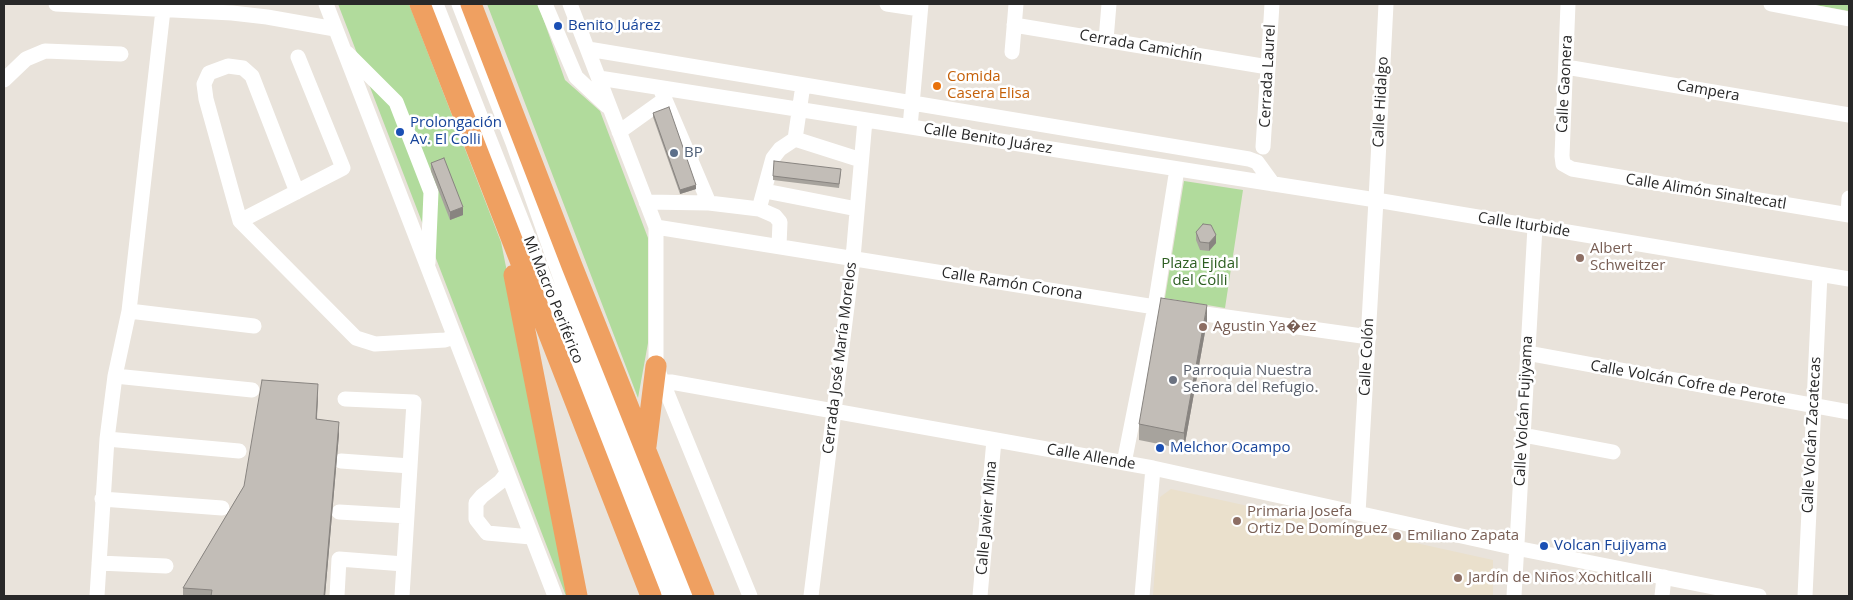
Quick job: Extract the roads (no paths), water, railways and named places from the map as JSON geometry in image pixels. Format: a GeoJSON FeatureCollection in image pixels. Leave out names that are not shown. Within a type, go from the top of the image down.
{"type":"FeatureCollection","features":[{"type":"Feature","properties":{"kind":"highway"},"geometry":{"type":"LineString","coordinates":[[420,4],[652,596]]}},
{"type":"Feature","properties":{"kind":"highway"},"geometry":{"type":"LineString","coordinates":[[471,4],[572,266],[704,596]]}},
{"type":"Feature","properties":{"kind":"highway"},"geometry":{"type":"LineString","coordinates":[[499,209],[521,305],[577,596]]}},
{"type":"Feature","properties":{"kind":"highway"},"geometry":{"type":"LineString","coordinates":[[645,449],[659,374]]}},
{"type":"Feature","properties":{"kind":"street"},"geometry":{"type":"LineString","coordinates":[[56,4],[240,14],[335,29]]}},
{"type":"Feature","properties":{"kind":"street"},"geometry":{"type":"LineString","coordinates":[[326,4],[555,596]]}},
{"type":"Feature","properties":{"kind":"street","name":"Mi Macro Periférico"},"geometry":{"type":"LineString","coordinates":[[436,4],[670,596]]}},
{"type":"Feature","properties":{"kind":"street","name":"Mi Macro Periférico"},"geometry":{"type":"LineString","coordinates":[[459,4],[513,144],[566,296],[685,596]]}},
{"type":"Feature","properties":{"kind":"street"},"geometry":{"type":"LineString","coordinates":[[545,4],[576,77],[610,108]]}},
{"type":"Feature","properties":{"kind":"street"},"geometry":{"type":"LineString","coordinates":[[570,4],[656,226],[659,374],[750,596]]}},
{"type":"Feature","properties":{"kind":"street"},"geometry":{"type":"LineString","coordinates":[[887,4],[921,6],[910,127]]}},
{"type":"Feature","properties":{"kind":"street"},"geometry":{"type":"LineString","coordinates":[[1012,52],[1016,4]]}},
{"type":"Feature","properties":{"kind":"street"},"geometry":{"type":"LineString","coordinates":[[1106,40],[1109,4]]}},
{"type":"Feature","properties":{"kind":"street","name":"Cerrada Laurel"},"geometry":{"type":"LineString","coordinates":[[1263,147],[1272,4]]}},
{"type":"Feature","properties":{"kind":"street","name":"Calle Hidalgo"},"geometry":{"type":"LineString","coordinates":[[1376,200],[1386,4]]}},
{"type":"Feature","properties":{"kind":"street","name":"Calle Gaonera"},"geometry":{"type":"LineString","coordinates":[[1563,164],[1568,4]]}},
{"type":"Feature","properties":{"kind":"street"},"geometry":{"type":"LineString","coordinates":[[1771,4],[1849,19]]}},
{"type":"Feature","properties":{"kind":"street"},"geometry":{"type":"LineString","coordinates":[[97,596],[107,439],[116,376],[129,310],[163,10]]}},
{"type":"Feature","properties":{"kind":"street","name":"Cerrada Camichín"},"geometry":{"type":"LineString","coordinates":[[1014,25],[1268,67]]}},
{"type":"Feature","properties":{"kind":"street"},"geometry":{"type":"LineString","coordinates":[[342,48],[396,102],[432,192],[428,270]]}},
{"type":"Feature","properties":{"kind":"street","name":"Calle Benito Juárez"},"geometry":{"type":"LineString","coordinates":[[588,49],[1250,159],[1257,162],[1273,184]]}},
{"type":"Feature","properties":{"kind":"street"},"geometry":{"type":"LineString","coordinates":[[4,80],[26,59],[45,51],[121,54]]}},
{"type":"Feature","properties":{"kind":"street"},"geometry":{"type":"LineString","coordinates":[[240,221],[343,168],[298,57]]}},
{"type":"Feature","properties":{"kind":"street"},"geometry":{"type":"LineString","coordinates":[[297,192],[252,76],[243,68],[228,66],[209,73],[204,84],[206,99],[240,221],[356,338],[375,344],[445,340],[454,337]]}},
{"type":"Feature","properties":{"kind":"street","name":"Campera"},"geometry":{"type":"LineString","coordinates":[[1566,67],[1849,115]]}},
{"type":"Feature","properties":{"kind":"street","name":"Calle Benito Juárez"},"geometry":{"type":"LineString","coordinates":[[599,78],[663,94],[799,110],[1376,200]]}},
{"type":"Feature","properties":{"kind":"street"},"geometry":{"type":"LineString","coordinates":[[759,209],[773,158],[780,149],[795,139],[804,85]]}},
{"type":"Feature","properties":{"kind":"street"},"geometry":{"type":"LineString","coordinates":[[619,132],[663,94],[709,203]]}},
{"type":"Feature","properties":{"kind":"street","name":"Cerrada José María Morelos"},"geometry":{"type":"LineString","coordinates":[[811,596],[853,258],[865,120]]}},
{"type":"Feature","properties":{"kind":"street"},"geometry":{"type":"LineString","coordinates":[[795,139],[861,160]]}},
{"type":"Feature","properties":{"kind":"street","name":"Calle Alimón Sinaltecatl"},"geometry":{"type":"LineString","coordinates":[[1563,164],[1572,169],[1849,215]]}},
{"type":"Feature","properties":{"kind":"street"},"geometry":{"type":"LineString","coordinates":[[1124,463],[1155,307],[1177,169]]}},
{"type":"Feature","properties":{"kind":"street"},"geometry":{"type":"LineString","coordinates":[[765,191],[857,209]]}},
{"type":"Feature","properties":{"kind":"street"},"geometry":{"type":"LineString","coordinates":[[1849,198],[1849,215]]}},
{"type":"Feature","properties":{"kind":"street","name":"Calle Iturbide"},"geometry":{"type":"LineString","coordinates":[[1376,200],[1849,279]]}},
{"type":"Feature","properties":{"kind":"street","name":"Calle Colón"},"geometry":{"type":"LineString","coordinates":[[1358,513],[1376,200]]}},
{"type":"Feature","properties":{"kind":"street"},"geometry":{"type":"LineString","coordinates":[[646,202],[709,203],[759,209],[775,216],[780,222],[779,246]]}},
{"type":"Feature","properties":{"kind":"street","name":"Calle Ramón Corona"},"geometry":{"type":"LineString","coordinates":[[656,226],[1155,307],[1368,337]]}},
{"type":"Feature","properties":{"kind":"street","name":"Calle Volcán Fujiyama"},"geometry":{"type":"LineString","coordinates":[[1514,596],[1535,226]]}},
{"type":"Feature","properties":{"kind":"street","name":"Calle Volcán Zacatecas"},"geometry":{"type":"LineString","coordinates":[[1805,596],[1820,274]]}},
{"type":"Feature","properties":{"kind":"street"},"geometry":{"type":"LineString","coordinates":[[129,310],[254,326]]}},
{"type":"Feature","properties":{"kind":"street","name":"Calle Volcán Cofre de Perote"},"geometry":{"type":"LineString","coordinates":[[1527,354],[1849,412]]}},
{"type":"Feature","properties":{"kind":"street","name":"Calle Allende"},"geometry":{"type":"LineString","coordinates":[[659,374],[671,382],[1153,468],[1516,548],[1759,596]]}},
{"type":"Feature","properties":{"kind":"street"},"geometry":{"type":"LineString","coordinates":[[116,376],[252,390]]}},
{"type":"Feature","properties":{"kind":"street"},"geometry":{"type":"LineString","coordinates":[[345,399],[414,402],[402,596]]}},
{"type":"Feature","properties":{"kind":"street"},"geometry":{"type":"LineString","coordinates":[[1522,434],[1613,452]]}},
{"type":"Feature","properties":{"kind":"street"},"geometry":{"type":"LineString","coordinates":[[107,439],[239,451]]}},
{"type":"Feature","properties":{"kind":"street","name":"Calle Javier Mina"},"geometry":{"type":"LineString","coordinates":[[980,596],[994,440]]}},
{"type":"Feature","properties":{"kind":"street"},"geometry":{"type":"LineString","coordinates":[[341,461],[410,466]]}},
{"type":"Feature","properties":{"kind":"street"},"geometry":{"type":"LineString","coordinates":[[1142,596],[1153,468]]}},
{"type":"Feature","properties":{"kind":"street"},"geometry":{"type":"LineString","coordinates":[[507,473],[500,482],[476,503],[476,519],[488,532],[531,537]]}},
{"type":"Feature","properties":{"kind":"street"},"geometry":{"type":"LineString","coordinates":[[102,499],[222,508]]}},
{"type":"Feature","properties":{"kind":"street"},"geometry":{"type":"LineString","coordinates":[[339,512],[408,516]]}},
{"type":"Feature","properties":{"kind":"street"},"geometry":{"type":"LineString","coordinates":[[337,596],[339,559],[404,564]]}},
{"type":"Feature","properties":{"kind":"street"},"geometry":{"type":"LineString","coordinates":[[99,563],[166,566]]}},
{"type":"Feature","properties":{"kind":"street"},"geometry":{"type":"LineString","coordinates":[[1662,596],[1664,577]]}},
{"type":"Feature","properties":{"kind":"place","name":"Benito Juárez"},"geometry":{"type":"Point","coordinates":[558,26]}},
{"type":"Feature","properties":{"kind":"place","name":"Comida Casera Elisa"},"geometry":{"type":"Point","coordinates":[937,86]}},
{"type":"Feature","properties":{"kind":"place","name":"Prolongación Av. El Colli"},"geometry":{"type":"Point","coordinates":[400,132]}},
{"type":"Feature","properties":{"kind":"place","name":"BP"},"geometry":{"type":"Point","coordinates":[674,153]}},
{"type":"Feature","properties":{"kind":"place","name":"Albert Schweitzer"},"geometry":{"type":"Point","coordinates":[1580,258]}},
{"type":"Feature","properties":{"kind":"place","name":"Agustin Ya�ez"},"geometry":{"type":"Point","coordinates":[1203,327]}},
{"type":"Feature","properties":{"kind":"place","name":"Parroquia Nuestra Señora del Refugio."},"geometry":{"type":"Point","coordinates":[1173,380]}},
{"type":"Feature","properties":{"kind":"place","name":"Melchor Ocampo"},"geometry":{"type":"Point","coordinates":[1160,448]}},
{"type":"Feature","properties":{"kind":"place","name":"Primaria Josefa Ortiz De Domínguez"},"geometry":{"type":"Point","coordinates":[1237,521]}},
{"type":"Feature","properties":{"kind":"place","name":"Emiliano Zapata"},"geometry":{"type":"Point","coordinates":[1397,536]}},
{"type":"Feature","properties":{"kind":"place","name":"Volcan Fujiyama"},"geometry":{"type":"Point","coordinates":[1544,546]}},
{"type":"Feature","properties":{"kind":"place","name":"Jardín de Niños Xochitlcalli"},"geometry":{"type":"Point","coordinates":[1458,578]}},
{"type":"Feature","properties":{"kind":"park label","name":"Plaza Ejidal del Colli"},"geometry":{"type":"Point","coordinates":[1200,272]}}]}
